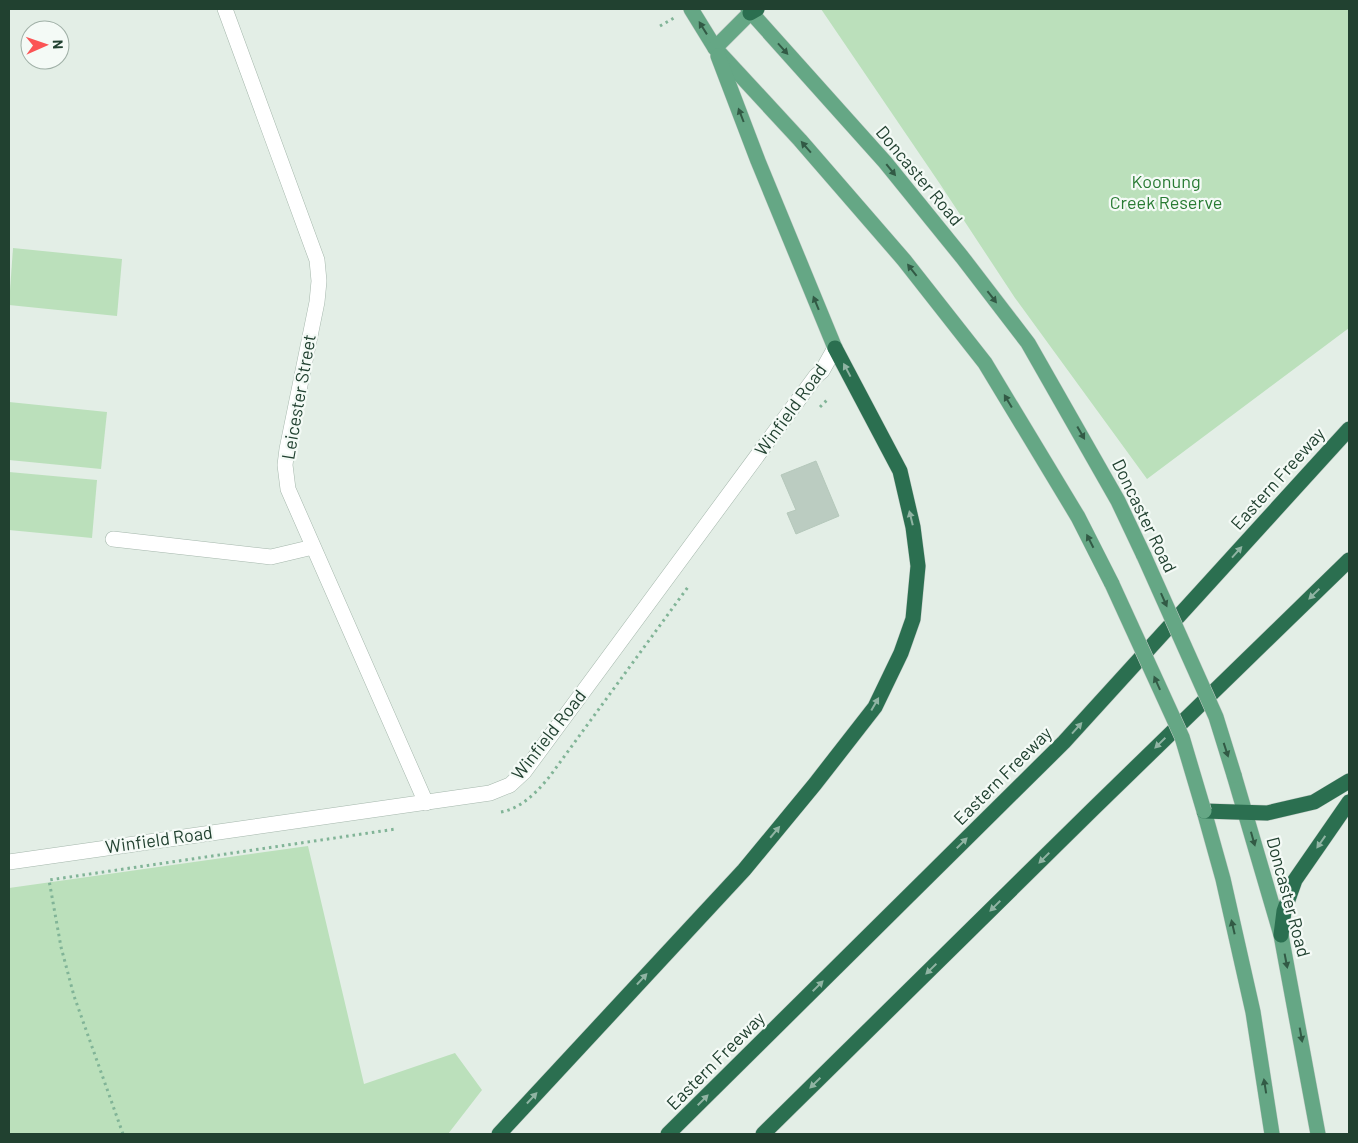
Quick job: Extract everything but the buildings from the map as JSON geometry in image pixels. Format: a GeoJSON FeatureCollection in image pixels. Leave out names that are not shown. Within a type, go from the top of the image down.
{"type":"FeatureCollection","features":[{"type":"Feature","properties":{"kind":"highway"},"geometry":{"type":"LineString","coordinates":[[499,1134],[744,870],[875,707],[901,653],[912,618],[918,566],[913,527],[900,472],[835,348]]}},
{"type":"Feature","properties":{"kind":"highway","name":"Eastern Freeway"},"geometry":{"type":"LineString","coordinates":[[668,1134],[1064,742],[1349,429]]}},
{"type":"Feature","properties":{"kind":"highway"},"geometry":{"type":"LineString","coordinates":[[763,1134],[1092,809],[1349,560]]}},
{"type":"Feature","properties":{"kind":"highway"},"geometry":{"type":"LineString","coordinates":[[1204,811],[1267,813],[1314,802],[1349,781]]}},
{"type":"Feature","properties":{"kind":"highway"},"geometry":{"type":"LineString","coordinates":[[1281,936],[1284,911],[1295,880],[1349,802]]}},
{"type":"Feature","properties":{"kind":"main road"},"geometry":{"type":"LineString","coordinates":[[715,48],[752,10]]}},
{"type":"Feature","properties":{"kind":"main road","name":"Doncaster Road"},"geometry":{"type":"LineString","coordinates":[[752,10],[885,162],[962,257],[1028,344],[1118,501],[1216,717],[1281,936],[1318,1134]]}},
{"type":"Feature","properties":{"kind":"main road"},"geometry":{"type":"LineString","coordinates":[[686,11],[715,48],[800,140],[904,260],[985,364],[1078,517],[1112,584],[1182,737],[1222,879],[1252,1012],[1272,1134]]}},
{"type":"Feature","properties":{"kind":"main road"},"geometry":{"type":"LineString","coordinates":[[715,48],[758,161],[835,348]]}},
{"type":"Feature","properties":{"kind":"street","name":"Leicester Street"},"geometry":{"type":"LineString","coordinates":[[225,9],[317,260],[319,281],[317,297],[287,449],[285,465],[288,489],[426,802]]}},
{"type":"Feature","properties":{"kind":"street","name":"Winfield Road"},"geometry":{"type":"LineString","coordinates":[[9,862],[490,793],[510,785],[524,772],[810,384],[822,371],[835,348]]}},
{"type":"Feature","properties":{"kind":"street"},"geometry":{"type":"LineString","coordinates":[[113,539],[272,557],[313,547]]}},
{"type":"Feature","properties":{"kind":"path"},"geometry":{"type":"LineString","coordinates":[[660,26],[686,11]]}},
{"type":"Feature","properties":{"kind":"path"},"geometry":{"type":"LineString","coordinates":[[817,410],[827,400]]}},
{"type":"Feature","properties":{"kind":"path"},"geometry":{"type":"LineString","coordinates":[[496,812],[505,811],[520,805],[541,787],[689,585]]}},
{"type":"Feature","properties":{"kind":"path"},"geometry":{"type":"LineString","coordinates":[[123,1134],[72,988],[55,917],[49,880],[403,828]]}},
{"type":"Feature","properties":{"kind":"green space","name":"Koonung Creek Reserve"},"geometry":{"type":"Polygon","coordinates":[[[821,9],[1349,9],[1349,328],[1147,479],[1015,298],[821,9]]]}},
{"type":"Feature","properties":{"kind":"green space"},"geometry":{"type":"Polygon","coordinates":[[[13,248],[122,259],[117,316],[9,305],[13,248]]]}},
{"type":"Feature","properties":{"kind":"green space"},"geometry":{"type":"Polygon","coordinates":[[[9,402],[107,412],[101,469],[9,460],[9,402]]]}},
{"type":"Feature","properties":{"kind":"green space"},"geometry":{"type":"Polygon","coordinates":[[[9,472],[97,480],[92,538],[9,530],[9,472]]]}},
{"type":"Feature","properties":{"kind":"green space"},"geometry":{"type":"Polygon","coordinates":[[[308,846],[364,1084],[455,1053],[482,1090],[448,1134],[9,1134],[9,888],[308,846]]]}}]}
